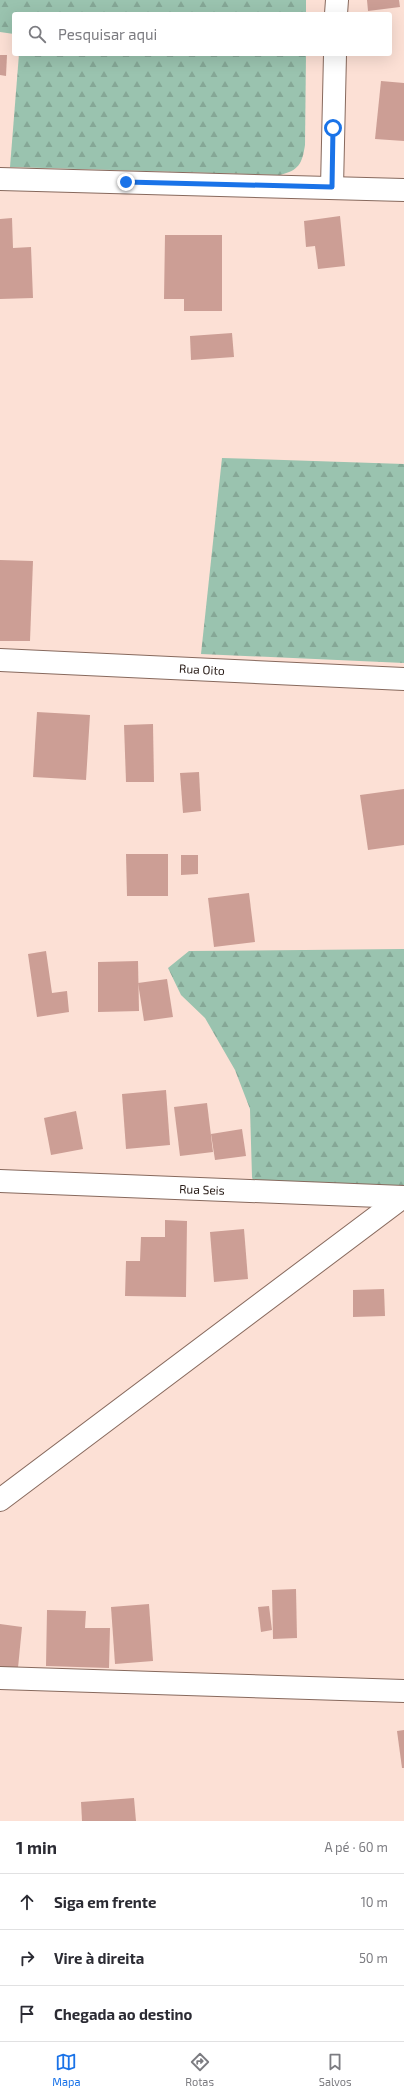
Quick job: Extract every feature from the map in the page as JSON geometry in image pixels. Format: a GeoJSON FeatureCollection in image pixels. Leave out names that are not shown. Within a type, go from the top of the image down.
{"type":"FeatureCollection","features":[{"type":"Feature","properties":{"kind":"street"},"geometry":{"type":"LineString","coordinates":[[336,12],[337,0]]}},
{"type":"Feature","properties":{"kind":"street"},"geometry":{"type":"LineString","coordinates":[[332,187],[335,56]]}},
{"type":"Feature","properties":{"kind":"street"},"geometry":{"type":"LineString","coordinates":[[0,179],[404,190]]}},
{"type":"Feature","properties":{"kind":"street","name":"Rua Oito"},"geometry":{"type":"LineString","coordinates":[[0,660],[404,679]]}},
{"type":"Feature","properties":{"kind":"street","name":"Rua Seis"},"geometry":{"type":"LineString","coordinates":[[0,1181],[403,1197]]}},
{"type":"Feature","properties":{"kind":"street"},"geometry":{"type":"LineString","coordinates":[[0,1500],[403,1197]]}},
{"type":"Feature","properties":{"kind":"street"},"geometry":{"type":"LineString","coordinates":[[0,1678],[404,1691]]}},
{"type":"Feature","properties":{"kind":"green space"},"geometry":{"type":"Polygon","coordinates":[[[0,0],[306,0],[306,12],[12,12],[12,34],[0,32],[0,0]]]}},
{"type":"Feature","properties":{"kind":"green space"},"geometry":{"type":"Polygon","coordinates":[[[19,56],[306,56],[305,145],[301,162],[292,171],[280,175],[10,167],[19,56]]]}},
{"type":"Feature","properties":{"kind":"green space"},"geometry":{"type":"Polygon","coordinates":[[[222,458],[404,464],[404,663],[201,654],[222,458]]]}},
{"type":"Feature","properties":{"kind":"green space"},"geometry":{"type":"Polygon","coordinates":[[[404,949],[404,1191],[254,1185],[252,1177],[250,1109],[235,1070],[205,1018],[181,995],[168,968],[189,951],[404,949]]]}},
{"type":"Feature","properties":{"kind":"building"},"geometry":{"type":"Polygon","coordinates":[[[367,0],[399,0],[400,7],[368,11],[367,0]]]}},
{"type":"Feature","properties":{"kind":"building"},"geometry":{"type":"Polygon","coordinates":[[[0,55],[7,55],[6,76],[0,75],[0,55]]]}},
{"type":"Feature","properties":{"kind":"building"},"geometry":{"type":"Polygon","coordinates":[[[381,81],[404,83],[404,141],[375,139],[381,81]]]}},
{"type":"Feature","properties":{"kind":"building"},"geometry":{"type":"Polygon","coordinates":[[[340,216],[345,266],[318,269],[315,246],[306,247],[304,221],[340,216]]]}},
{"type":"Feature","properties":{"kind":"building"},"geometry":{"type":"Polygon","coordinates":[[[12,218],[13,248],[31,247],[33,298],[0,299],[0,219],[12,218]]]}},
{"type":"Feature","properties":{"kind":"building"},"geometry":{"type":"Polygon","coordinates":[[[165,235],[222,235],[222,311],[184,311],[184,299],[164,299],[165,235]]]}},
{"type":"Feature","properties":{"kind":"building"},"geometry":{"type":"Polygon","coordinates":[[[232,333],[234,357],[191,360],[190,336],[232,333]]]}},
{"type":"Feature","properties":{"kind":"building"},"geometry":{"type":"Polygon","coordinates":[[[0,560],[33,561],[30,641],[0,641],[0,560]]]}},
{"type":"Feature","properties":{"kind":"building"},"geometry":{"type":"Polygon","coordinates":[[[37,712],[90,715],[86,780],[33,777],[37,712]]]}},
{"type":"Feature","properties":{"kind":"building"},"geometry":{"type":"Polygon","coordinates":[[[153,724],[154,782],[126,782],[124,725],[153,724]]]}},
{"type":"Feature","properties":{"kind":"building"},"geometry":{"type":"Polygon","coordinates":[[[199,772],[201,811],[183,813],[180,773],[199,772]]]}},
{"type":"Feature","properties":{"kind":"building"},"geometry":{"type":"Polygon","coordinates":[[[404,789],[404,845],[368,850],[360,795],[404,789]]]}},
{"type":"Feature","properties":{"kind":"building"},"geometry":{"type":"Polygon","coordinates":[[[126,854],[168,854],[168,896],[127,896],[126,854]]]}},
{"type":"Feature","properties":{"kind":"building"},"geometry":{"type":"Polygon","coordinates":[[[181,855],[198,855],[198,874],[181,875],[181,855]]]}},
{"type":"Feature","properties":{"kind":"building"},"geometry":{"type":"Polygon","coordinates":[[[249,893],[255,942],[214,947],[208,898],[249,893]]]}},
{"type":"Feature","properties":{"kind":"building"},"geometry":{"type":"Polygon","coordinates":[[[46,951],[52,993],[67,991],[69,1012],[37,1017],[28,954],[46,951]]]}},
{"type":"Feature","properties":{"kind":"building"},"geometry":{"type":"Polygon","coordinates":[[[138,961],[139,1011],[98,1012],[98,962],[138,961]]]}},
{"type":"Feature","properties":{"kind":"building"},"geometry":{"type":"Polygon","coordinates":[[[167,979],[173,1017],[144,1021],[138,983],[167,979]]]}},
{"type":"Feature","properties":{"kind":"building"},"geometry":{"type":"Polygon","coordinates":[[[166,1090],[170,1145],[126,1149],[122,1094],[166,1090]]]}},
{"type":"Feature","properties":{"kind":"building"},"geometry":{"type":"Polygon","coordinates":[[[207,1103],[213,1152],[180,1156],[174,1107],[207,1103]]]}},
{"type":"Feature","properties":{"kind":"building"},"geometry":{"type":"Polygon","coordinates":[[[76,1111],[83,1149],[51,1155],[44,1118],[76,1111]]]}},
{"type":"Feature","properties":{"kind":"building"},"geometry":{"type":"Polygon","coordinates":[[[242,1129],[246,1156],[215,1160],[211,1134],[242,1129]]]}},
{"type":"Feature","properties":{"kind":"building"},"geometry":{"type":"Polygon","coordinates":[[[165,1220],[187,1221],[186,1297],[125,1296],[126,1261],[140,1261],[141,1237],[165,1237],[165,1220]]]}},
{"type":"Feature","properties":{"kind":"building"},"geometry":{"type":"Polygon","coordinates":[[[244,1229],[248,1279],[214,1282],[210,1232],[244,1229]]]}},
{"type":"Feature","properties":{"kind":"building"},"geometry":{"type":"Polygon","coordinates":[[[384,1289],[385,1316],[353,1317],[353,1290],[384,1289]]]}},
{"type":"Feature","properties":{"kind":"building"},"geometry":{"type":"Polygon","coordinates":[[[296,1589],[297,1638],[273,1639],[272,1590],[296,1589]]]}},
{"type":"Feature","properties":{"kind":"building"},"geometry":{"type":"Polygon","coordinates":[[[149,1604],[153,1661],[115,1664],[111,1607],[149,1604]]]}},
{"type":"Feature","properties":{"kind":"building"},"geometry":{"type":"Polygon","coordinates":[[[269,1606],[272,1630],[261,1632],[258,1607],[269,1606]]]}},
{"type":"Feature","properties":{"kind":"building"},"geometry":{"type":"Polygon","coordinates":[[[47,1610],[86,1611],[85,1628],[110,1628],[109,1668],[46,1666],[47,1610]]]}},
{"type":"Feature","properties":{"kind":"building"},"geometry":{"type":"Polygon","coordinates":[[[0,1624],[22,1627],[17,1678],[0,1676],[0,1624]]]}},
{"type":"Feature","properties":{"kind":"building"},"geometry":{"type":"Polygon","coordinates":[[[404,1730],[404,1768],[402,1768],[397,1731],[404,1730]]]}},
{"type":"Feature","properties":{"kind":"building"},"geometry":{"type":"Polygon","coordinates":[[[134,1798],[136,1821],[82,1821],[81,1802],[134,1798]]]}},
{"type":"Feature","properties":{"kind":"route"},"geometry":{"type":"LineString","coordinates":[[126,182],[332,187],[333,128]]}}]}
